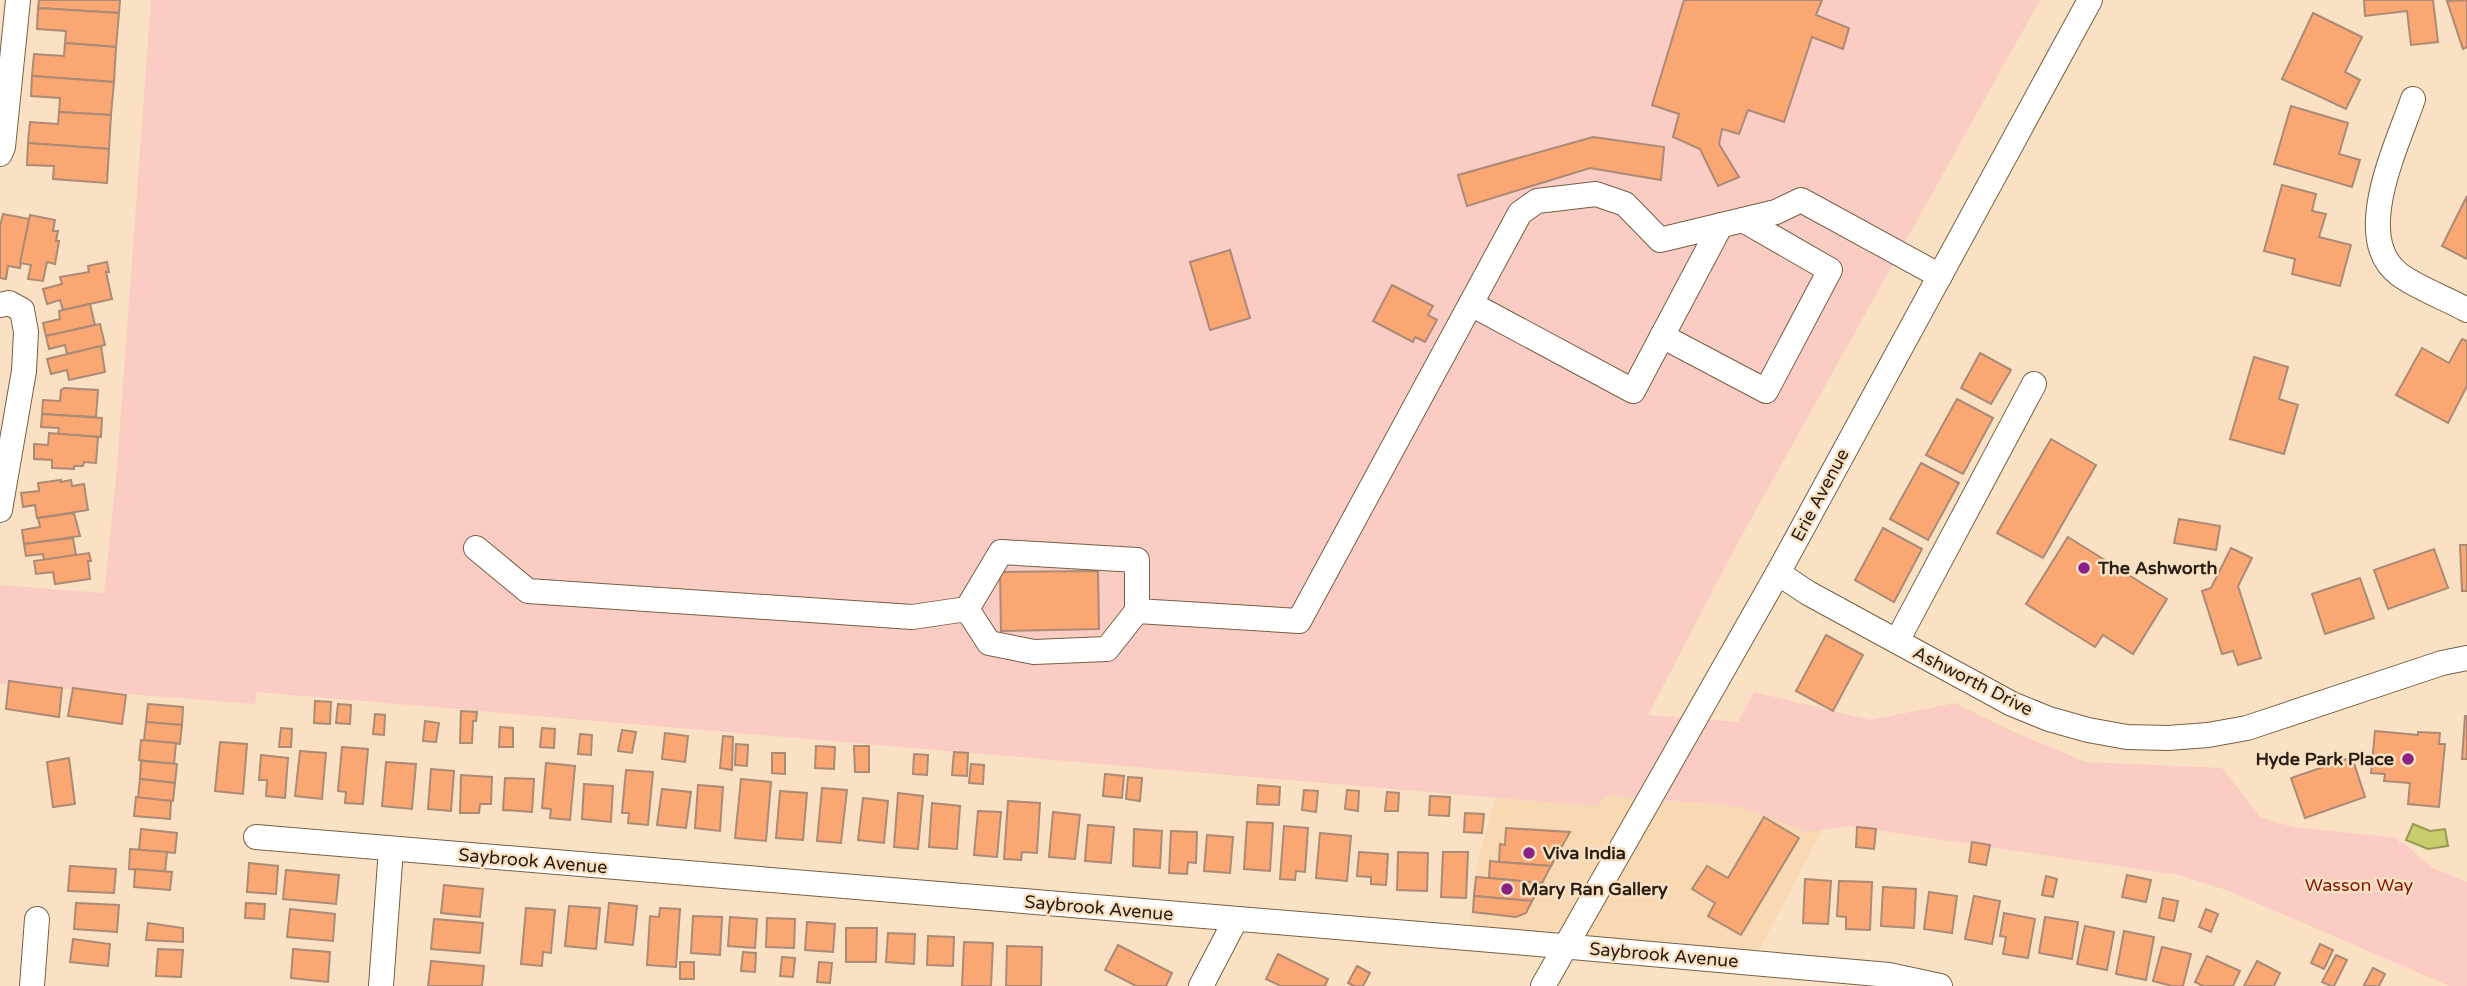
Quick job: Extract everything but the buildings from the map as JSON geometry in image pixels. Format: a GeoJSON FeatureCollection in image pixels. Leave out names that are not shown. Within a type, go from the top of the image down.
{"type":"FeatureCollection","features":[{"type":"Feature","properties":{"kind":"street"},"geometry":{"type":"LineString","coordinates":[[0,154],[4,147],[18,0]]}},
{"type":"Feature","properties":{"kind":"street","name":"Erie Avenue"},"geometry":{"type":"LineString","coordinates":[[1544,986],[1778,573],[2090,0]]}},
{"type":"Feature","properties":{"kind":"street"},"geometry":{"type":"LineString","coordinates":[[2413,99],[2377,204],[2378,228],[2385,258],[2399,274],[2467,310]]}},
{"type":"Feature","properties":{"kind":"street"},"geometry":{"type":"LineString","coordinates":[[1137,611],[1299,621],[1520,213],[1537,201],[1596,194],[1625,204],[1660,240],[1776,212],[1801,200],[1940,276]]}},
{"type":"Feature","properties":{"kind":"street"},"geometry":{"type":"LineString","coordinates":[[1471,304],[1633,391],[1662,337],[1732,223]]}},
{"type":"Feature","properties":{"kind":"street"},"geometry":{"type":"LineString","coordinates":[[1662,337],[1766,391],[1829,270],[1732,223]]}},
{"type":"Feature","properties":{"kind":"street"},"geometry":{"type":"LineString","coordinates":[[0,305],[9,303],[22,310],[26,332],[0,510]]}},
{"type":"Feature","properties":{"kind":"street"},"geometry":{"type":"LineString","coordinates":[[1897,641],[2034,384]]}},
{"type":"Feature","properties":{"kind":"street"},"geometry":{"type":"LineString","coordinates":[[0,388],[17,408]]}},
{"type":"Feature","properties":{"kind":"street"},"geometry":{"type":"LineString","coordinates":[[476,548],[528,591],[912,617],[967,609]]}},
{"type":"Feature","properties":{"kind":"street"},"geometry":{"type":"LineString","coordinates":[[1001,552],[1137,560],[1137,611],[1107,649],[1034,652],[989,643],[967,609],[1001,552]]}},
{"type":"Feature","properties":{"kind":"street","name":"Ashworth Drive"},"geometry":{"type":"LineString","coordinates":[[1778,573],[1808,593],[2012,704],[2049,719],[2114,734],[2168,738],[2208,736],[2247,728],[2442,663],[2467,658]]}},
{"type":"Feature","properties":{"kind":"street","name":"Saybrook Avenue"},"geometry":{"type":"LineString","coordinates":[[256,837],[1565,946],[1940,986]]}},
{"type":"Feature","properties":{"kind":"street"},"geometry":{"type":"LineString","coordinates":[[380,986],[391,849]]}},
{"type":"Feature","properties":{"kind":"street"},"geometry":{"type":"LineString","coordinates":[[32,986],[37,919]]}},
{"type":"Feature","properties":{"kind":"street"},"geometry":{"type":"LineString","coordinates":[[1201,986],[1236,919]]}},
{"type":"Feature","properties":{"kind":"shaded area"},"geometry":{"type":"Polygon","coordinates":[[[1604,796],[1832,812],[1752,963],[1468,938],[1477,864],[1495,798],[1598,806],[1604,796]]]}},
{"type":"Feature","properties":{"kind":"shaded area"},"geometry":{"type":"Polygon","coordinates":[[[2413,824],[2430,831],[2445,829],[2448,846],[2428,849],[2406,840],[2413,824]]]}},
{"type":"Feature","properties":{"kind":"green space","name":"Wasson Way"},"geometry":{"type":"Polygon","coordinates":[[[151,0],[2040,0],[1737,544],[1648,715],[1738,722],[1754,692],[1870,720],[1955,703],[2016,733],[2086,762],[2222,768],[2260,817],[2293,827],[2399,838],[2399,843],[2403,842],[2432,868],[2467,882],[2467,986],[2449,986],[2229,891],[2179,875],[1849,826],[1807,832],[1739,806],[1605,796],[1598,806],[1569,804],[257,692],[255,704],[0,684],[0,585],[104,593],[116,480],[151,0]]]}},
{"type":"Feature","properties":{"kind":"place","name":"The Ashworth"},"geometry":{"type":"Point","coordinates":[2084,568]}},
{"type":"Feature","properties":{"kind":"place","name":"Hyde Park Place"},"geometry":{"type":"Point","coordinates":[2408,759]}},
{"type":"Feature","properties":{"kind":"place","name":"Viva India"},"geometry":{"type":"Point","coordinates":[1529,853]}},
{"type":"Feature","properties":{"kind":"place","name":"Mary Ran Gallery"},"geometry":{"type":"Point","coordinates":[1507,889]}}]}
